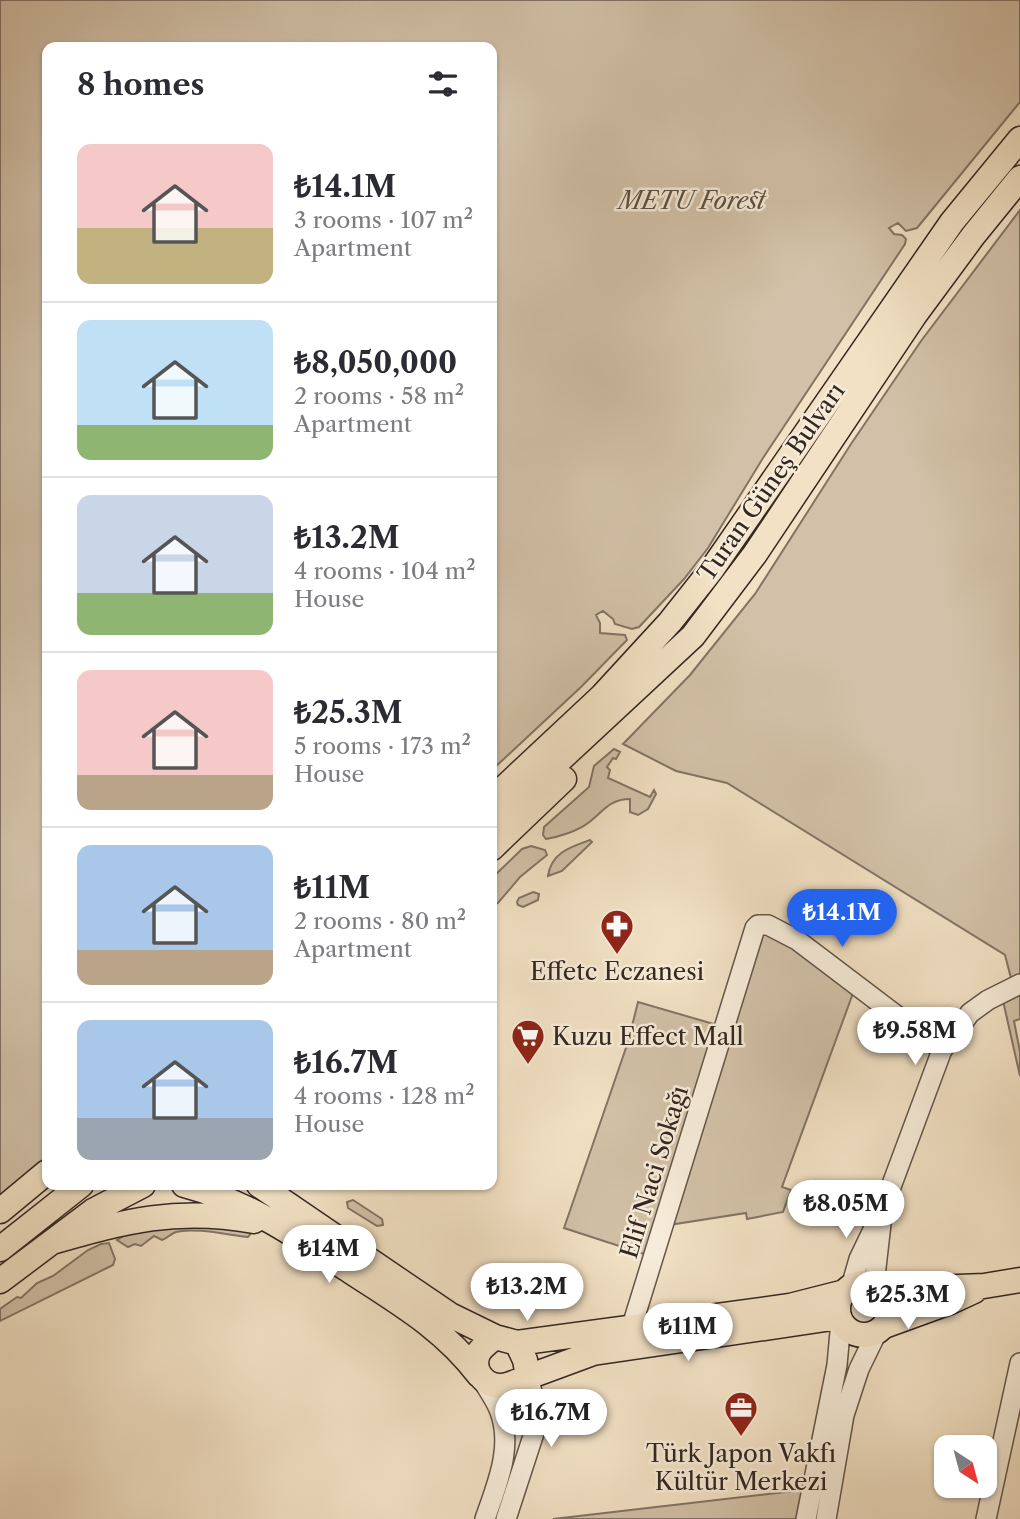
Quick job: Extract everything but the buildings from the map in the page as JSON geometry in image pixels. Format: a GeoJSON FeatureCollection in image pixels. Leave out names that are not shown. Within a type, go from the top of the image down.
{"type":"FeatureCollection","features":[{"type":"Feature","properties":{"kind":"main road","name":"Turan Güneş Bulvarı"},"geometry":{"type":"LineString","coordinates":[[497,794],[602,696],[640,656],[712,569],[952,222],[1020,139]]}},
{"type":"Feature","properties":{"kind":"main road","name":"Turan Güneş Bulvarı"},"geometry":{"type":"LineString","coordinates":[[497,818],[693,636],[747,565],[914,316],[1020,178]]}},
{"type":"Feature","properties":{"kind":"main road"},"geometry":{"type":"LineString","coordinates":[[497,843],[645,700],[671,672],[693,636]]}},
{"type":"Feature","properties":{"kind":"main road"},"geometry":{"type":"LineString","coordinates":[[497,775],[584,695],[640,656]]}},
{"type":"Feature","properties":{"kind":"main road"},"geometry":{"type":"LineString","coordinates":[[0,1211],[42,1176]]}},
{"type":"Feature","properties":{"kind":"main road"},"geometry":{"type":"LineString","coordinates":[[0,1228],[49,1190]]}},
{"type":"Feature","properties":{"kind":"main road"},"geometry":{"type":"LineString","coordinates":[[0,1249],[75,1190]]}},
{"type":"Feature","properties":{"kind":"main road"},"geometry":{"type":"LineString","coordinates":[[93,1211],[107,1190]]}},
{"type":"Feature","properties":{"kind":"main road"},"geometry":{"type":"LineString","coordinates":[[0,1281],[93,1211],[133,1190]]}},
{"type":"Feature","properties":{"kind":"main road"},"geometry":{"type":"LineString","coordinates":[[199,1190],[291,1220],[450,1315],[506,1340],[525,1360],[528,1377]]}},
{"type":"Feature","properties":{"kind":"main road"},"geometry":{"type":"LineString","coordinates":[[264,1190],[291,1220],[446,1336],[490,1384],[503,1386],[593,1353],[840,1319]]}},
{"type":"Feature","properties":{"kind":"main road"},"geometry":{"type":"LineString","coordinates":[[282,1190],[291,1220]]}},
{"type":"Feature","properties":{"kind":"main road"},"geometry":{"type":"LineString","coordinates":[[52,1242],[136,1219],[168,1215],[203,1214],[291,1220]]}},
{"type":"Feature","properties":{"kind":"main road"},"geometry":{"type":"LineString","coordinates":[[479,1375],[475,1366],[479,1352],[506,1340],[631,1329],[790,1306],[863,1288],[984,1286],[1020,1280]]}},
{"type":"Feature","properties":{"kind":"main road"},"geometry":{"type":"LineString","coordinates":[[863,1288],[838,1305],[840,1319],[852,1332],[860,1335],[950,1302],[984,1286]]}},
{"type":"Feature","properties":{"kind":"main road"},"geometry":{"type":"LineString","coordinates":[[863,1288],[890,1307],[881,1329]]}},
{"type":"Feature","properties":{"kind":"street","name":"Elif Naci Sokağı"},"geometry":{"type":"LineString","coordinates":[[631,1329],[758,925],[768,925],[797,940],[942,1050]]}},
{"type":"Feature","properties":{"kind":"street"},"geometry":{"type":"LineString","coordinates":[[863,1288],[882,1210],[942,1050],[970,1013],[988,1000],[1020,984]]}},
{"type":"Feature","properties":{"kind":"street"},"geometry":{"type":"LineString","coordinates":[[806,1519],[837,1365],[840,1319]]}},
{"type":"Feature","properties":{"kind":"street"},"geometry":{"type":"LineString","coordinates":[[826,1519],[845,1415],[859,1369],[881,1329]]}},
{"type":"Feature","properties":{"kind":"street"},"geometry":{"type":"LineString","coordinates":[[986,1519],[1020,1363]]}},
{"type":"Feature","properties":{"kind":"street"},"geometry":{"type":"LineString","coordinates":[[479,1375],[499,1409],[506,1442],[501,1472],[485,1519]]}},
{"type":"Feature","properties":{"kind":"street"},"geometry":{"type":"LineString","coordinates":[[506,1519],[536,1427],[537,1410],[528,1377]]}},
{"type":"Feature","properties":{"kind":"green space","name":"METU Forest"},"geometry":{"type":"Polygon","coordinates":[[[0,0],[1020,0],[1020,102],[917,228],[906,231],[898,223],[889,228],[894,234],[902,235],[906,239],[905,244],[763,458],[708,548],[684,579],[639,627],[632,629],[615,624],[603,611],[596,615],[600,623],[600,633],[625,635],[627,640],[497,765],[497,42],[42,42],[42,1167],[0,1200],[0,0]]]}},
{"type":"Feature","properties":{"kind":"green space"},"geometry":{"type":"Polygon","coordinates":[[[1020,210],[1020,1019],[1014,1021],[1020,1052],[1020,1076],[1001,992],[1013,986],[1005,955],[727,783],[676,771],[623,744],[690,675],[755,594],[921,341],[1020,210]]]}},
{"type":"Feature","properties":{"kind":"green space"},"geometry":{"type":"Polygon","coordinates":[[[614,749],[620,752],[607,767],[610,770],[608,778],[650,797],[654,790],[656,794],[648,809],[638,815],[630,812],[630,799],[617,801],[579,829],[546,839],[543,835],[544,827],[589,787],[594,766],[614,749]]]}},
{"type":"Feature","properties":{"kind":"green space"},"geometry":{"type":"Polygon","coordinates":[[[590,840],[592,842],[562,871],[548,876],[557,856],[590,840]]]}},
{"type":"Feature","properties":{"kind":"green space"},"geometry":{"type":"Polygon","coordinates":[[[531,846],[545,850],[547,855],[520,877],[497,904],[497,873],[522,849],[531,846]]]}},
{"type":"Feature","properties":{"kind":"green space"},"geometry":{"type":"Polygon","coordinates":[[[533,892],[539,894],[538,900],[523,907],[518,905],[519,898],[533,892]]]}},
{"type":"Feature","properties":{"kind":"green space"},"geometry":{"type":"Polygon","coordinates":[[[758,925],[856,985],[782,1187],[791,1190],[783,1212],[747,1219],[746,1213],[663,1226],[653,1257],[564,1228],[628,1042],[638,1002],[724,1027],[758,925]]]}},
{"type":"Feature","properties":{"kind":"green space"},"geometry":{"type":"Polygon","coordinates":[[[353,1200],[382,1219],[383,1225],[377,1226],[348,1208],[347,1202],[353,1200]]]}},
{"type":"Feature","properties":{"kind":"green space"},"geometry":{"type":"Polygon","coordinates":[[[158,1225],[242,1228],[245,1232],[253,1231],[248,1237],[183,1231],[162,1240],[154,1236],[141,1246],[135,1244],[128,1247],[117,1240],[158,1225]]]}},
{"type":"Feature","properties":{"kind":"green space"},"geometry":{"type":"Polygon","coordinates":[[[109,1243],[115,1259],[113,1265],[0,1321],[0,1309],[17,1297],[21,1298],[37,1283],[53,1276],[88,1250],[109,1243]]]}},
{"type":"Feature","properties":{"kind":"green space"},"geometry":{"type":"Polygon","coordinates":[[[812,1487],[806,1519],[553,1519],[794,1491],[812,1487]]]}},
{"type":"Feature","properties":{"kind":"place","name":"Effetc Eczanesi"},"geometry":{"type":"Point","coordinates":[617,956]}},
{"type":"Feature","properties":{"kind":"place","name":"Kuzu Effect Mall"},"geometry":{"type":"Point","coordinates":[528,1066]}},
{"type":"Feature","properties":{"kind":"place","name":"Türk Japon Vakfı Kültür Merkezi"},"geometry":{"type":"Point","coordinates":[741,1438]}}]}
